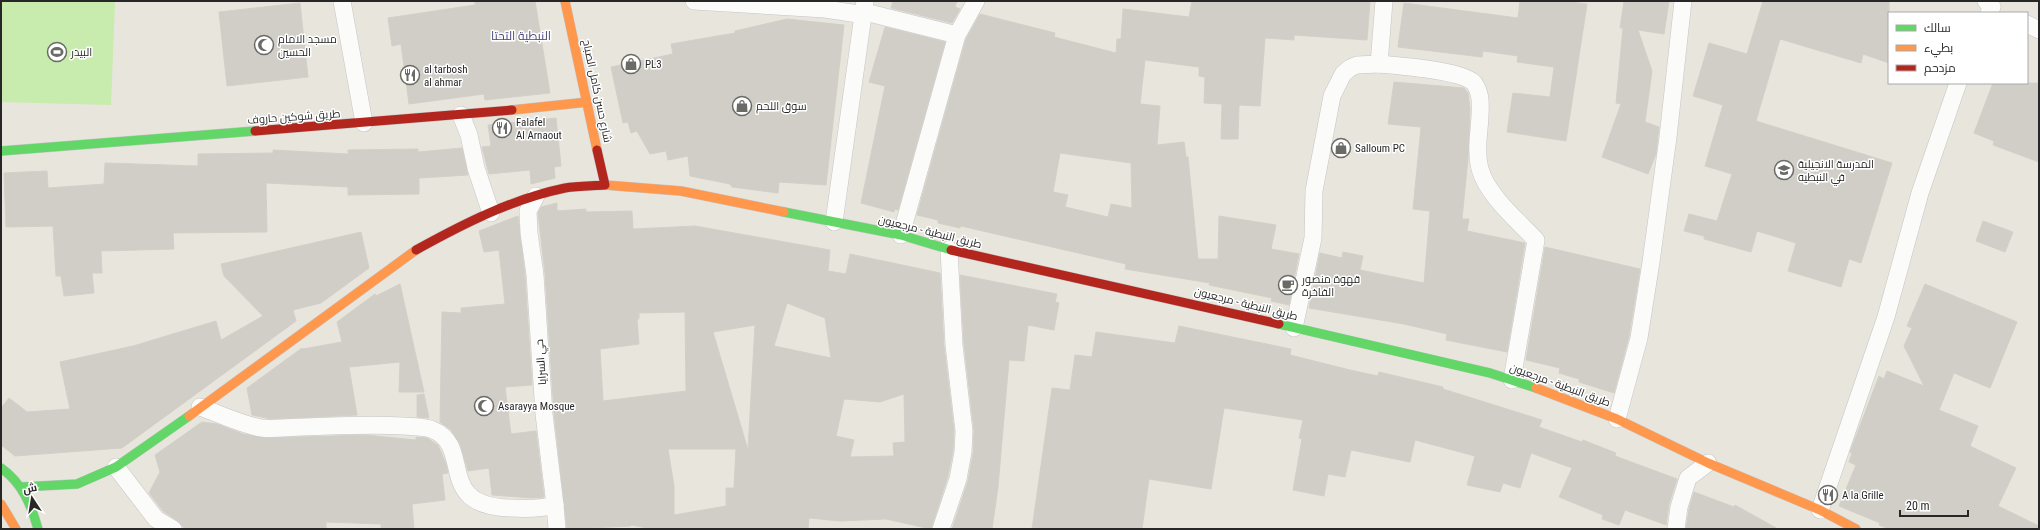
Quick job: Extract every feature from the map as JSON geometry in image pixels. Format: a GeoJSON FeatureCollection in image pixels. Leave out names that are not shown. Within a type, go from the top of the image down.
{"type":"FeatureCollection","features":[{"type":"Feature","properties":{"kind":"main road","name":"شارع حسن كامل الصباح"},"geometry":{"type":"LineString","coordinates":[[565,1],[605,186]]}},
{"type":"Feature","properties":{"kind":"main road","name":"طريق شوكين حاروف"},"geometry":{"type":"LineString","coordinates":[[1,151],[461,115],[588,102]]}},
{"type":"Feature","properties":{"kind":"main road","name":"طريق النبطية - مرجعيون"},"geometry":{"type":"LineString","coordinates":[[21,487],[77,484],[116,467],[411,252],[491,212],[536,196],[567,188],[605,186],[681,191],[901,235],[949,250],[1169,298],[1434,359],[1512,380],[1618,419],[1708,463],[1820,510],[1856,529]]}},
{"type":"Feature","properties":{"kind":"main road"},"geometry":{"type":"LineString","coordinates":[[1,468],[21,487],[33,510],[38,529]]}},
{"type":"Feature","properties":{"kind":"main road"},"geometry":{"type":"LineString","coordinates":[[1,504],[16,529]]}},
{"type":"Feature","properties":{"kind":"street"},"geometry":{"type":"LineString","coordinates":[[342,1],[364,123]]}},
{"type":"Feature","properties":{"kind":"street"},"geometry":{"type":"LineString","coordinates":[[694,1],[825,9],[865,8]]}},
{"type":"Feature","properties":{"kind":"street"},"geometry":{"type":"LineString","coordinates":[[901,235],[957,35],[976,1]]}},
{"type":"Feature","properties":{"kind":"street"},"geometry":{"type":"LineString","coordinates":[[1379,64],[1384,1]]}},
{"type":"Feature","properties":{"kind":"street"},"geometry":{"type":"LineString","coordinates":[[1618,419],[1639,338],[1651,262],[1668,137],[1683,1]]}},
{"type":"Feature","properties":{"kind":"street"},"geometry":{"type":"LineString","coordinates":[[865,8],[869,13],[957,35]]}},
{"type":"Feature","properties":{"kind":"street"},"geometry":{"type":"LineString","coordinates":[[834,222],[865,8]]}},
{"type":"Feature","properties":{"kind":"street"},"geometry":{"type":"LineString","coordinates":[[2028,24],[2039,30]]}},
{"type":"Feature","properties":{"kind":"street"},"geometry":{"type":"LineString","coordinates":[[1294,328],[1313,238],[1314,191],[1332,96],[1343,74],[1350,68],[1357,65],[1379,64],[1439,71],[1467,80],[1473,83],[1478,90],[1480,99],[1477,151],[1480,170],[1490,190],[1536,240],[1512,380]]}},
{"type":"Feature","properties":{"kind":"street"},"geometry":{"type":"LineString","coordinates":[[1820,510],[1886,317],[1920,193],[1958,84]]}},
{"type":"Feature","properties":{"kind":"street"},"geometry":{"type":"LineString","coordinates":[[461,115],[469,135],[476,168],[491,212]]}},
{"type":"Feature","properties":{"kind":"street","name":"حي السرايا"},"geometry":{"type":"LineString","coordinates":[[536,196],[528,212],[529,233],[535,275],[544,414],[557,529]]}},
{"type":"Feature","properties":{"kind":"street"},"geometry":{"type":"LineString","coordinates":[[941,529],[958,479],[963,452],[964,431],[954,345],[949,250]]}},
{"type":"Feature","properties":{"kind":"street"},"geometry":{"type":"LineString","coordinates":[[200,406],[241,422],[262,428],[376,424],[425,427],[445,438],[453,455],[462,485],[467,494],[474,500],[504,508],[545,508],[555,505]]}},
{"type":"Feature","properties":{"kind":"street"},"geometry":{"type":"LineString","coordinates":[[1676,529],[1679,507],[1688,478],[1708,463]]}},
{"type":"Feature","properties":{"kind":"street"},"geometry":{"type":"LineString","coordinates":[[116,467],[156,519],[173,529]]}},
{"type":"Feature","properties":{"kind":"green space","name":"البيدر"},"geometry":{"type":"Polygon","coordinates":[[[1,1],[115,1],[111,105],[1,102],[1,1]]]}},
{"type":"Feature","properties":{"kind":"building"},"geometry":{"type":"Polygon","coordinates":[[[475,1],[535,1],[550,93],[485,100],[484,94],[409,104],[401,44],[392,46],[388,18],[475,5],[475,1]]]}},
{"type":"Feature","properties":{"kind":"building"},"geometry":{"type":"Polygon","coordinates":[[[893,1],[957,1],[955,7],[960,9],[952,23],[891,8],[893,1]]]}},
{"type":"Feature","properties":{"kind":"building"},"geometry":{"type":"Polygon","coordinates":[[[1192,1],[1370,1],[1367,40],[1294,35],[1294,40],[1265,38],[1260,106],[1239,105],[1238,139],[1221,139],[1222,104],[1204,103],[1205,77],[1199,76],[1199,67],[1145,60],[1140,104],[1160,106],[1157,145],[1184,142],[1186,157],[1188,157],[1198,259],[1218,259],[1219,216],[1276,225],[1271,249],[1299,254],[1289,305],[1271,301],[1272,298],[1209,285],[1210,283],[1125,269],[1126,264],[961,226],[960,228],[938,223],[938,220],[917,215],[966,39],[980,14],[1055,33],[1054,37],[1116,53],[1117,39],[1121,39],[1123,9],[1189,17],[1192,1]],[[1060,153],[1053,192],[1068,195],[1065,207],[1108,217],[1111,204],[1132,208],[1131,163],[1060,153]]]}},
{"type":"Feature","properties":{"kind":"building"},"geometry":{"type":"Polygon","coordinates":[[[1520,1],[1561,1],[1587,4],[1566,141],[1507,132],[1513,93],[1550,97],[1554,67],[1517,62],[1518,56],[1483,51],[1482,57],[1398,47],[1404,3],[1518,18],[1520,1]]]}},
{"type":"Feature","properties":{"kind":"building"},"geometry":{"type":"Polygon","coordinates":[[[1624,1],[1669,1],[1664,34],[1638,30],[1652,71],[1645,122],[1659,127],[1656,154],[1648,174],[1602,157],[1621,104],[1616,103],[1623,28],[1620,28],[1624,1]]]}},
{"type":"Feature","properties":{"kind":"building"},"geometry":{"type":"Polygon","coordinates":[[[1763,1],[1889,1],[1888,63],[1863,54],[1861,63],[1780,39],[1756,121],[1892,163],[1861,263],[1849,259],[1841,287],[1788,271],[1796,243],[1757,231],[1751,252],[1704,239],[1704,236],[1684,231],[1689,214],[1717,221],[1732,174],[1705,166],[1723,105],[1693,96],[1709,43],[1747,54],[1763,1]]]}},
{"type":"Feature","properties":{"kind":"building","name":"مسجد الامام الحسين"},"geometry":{"type":"Polygon","coordinates":[[[300,3],[308,77],[227,86],[219,12],[300,3]]]}},
{"type":"Feature","properties":{"kind":"building"},"geometry":{"type":"Polygon","coordinates":[[[787,19],[844,25],[826,185],[779,182],[778,193],[732,187],[730,184],[690,176],[688,156],[668,160],[666,151],[650,154],[637,131],[631,133],[628,122],[623,123],[611,67],[673,54],[671,44],[735,33],[735,31],[787,19]]]}},
{"type":"Feature","properties":{"kind":"building"},"geometry":{"type":"Polygon","coordinates":[[[885,27],[945,42],[898,210],[895,209],[894,212],[861,203],[885,86],[869,82],[885,27]]]}},
{"type":"Feature","properties":{"kind":"building"},"geometry":{"type":"Polygon","coordinates":[[[1394,82],[1464,88],[1468,93],[1470,109],[1468,158],[1462,219],[1469,219],[1467,231],[1525,243],[1507,352],[1446,340],[1447,334],[1404,324],[1309,308],[1320,253],[1342,258],[1343,252],[1363,256],[1360,270],[1424,283],[1430,211],[1413,209],[1421,127],[1388,124],[1394,82]]]}},
{"type":"Feature","properties":{"kind":"building"},"geometry":{"type":"Polygon","coordinates":[[[2039,83],[2039,162],[1993,145],[1994,141],[1974,133],[1993,84],[2039,83]]]}},
{"type":"Feature","properties":{"kind":"building"},"geometry":{"type":"Polygon","coordinates":[[[556,118],[561,166],[554,167],[555,178],[531,184],[530,170],[489,174],[482,147],[491,146],[488,125],[556,118]]]}},
{"type":"Feature","properties":{"kind":"building"},"geometry":{"type":"Polygon","coordinates":[[[462,148],[468,175],[419,178],[419,194],[348,195],[348,187],[266,183],[267,232],[173,233],[174,249],[101,251],[102,273],[92,273],[94,293],[64,296],[61,276],[56,276],[53,226],[6,227],[4,173],[47,171],[48,188],[104,184],[105,163],[198,166],[198,154],[273,153],[273,150],[348,154],[348,150],[418,149],[418,152],[462,148]]]}},
{"type":"Feature","properties":{"kind":"building"},"geometry":{"type":"Polygon","coordinates":[[[557,203],[557,211],[586,209],[586,212],[632,211],[633,229],[695,226],[830,250],[828,271],[846,274],[850,254],[940,273],[944,346],[954,431],[953,451],[948,476],[931,529],[886,519],[840,521],[809,518],[808,529],[653,529],[631,525],[567,529],[554,413],[545,274],[538,213],[541,207],[557,203]],[[787,303],[774,346],[831,358],[825,318],[787,303]],[[685,312],[639,313],[639,319],[637,319],[639,344],[600,349],[603,401],[686,391],[685,312]],[[755,325],[713,332],[748,450],[755,325]],[[904,394],[880,402],[844,399],[836,436],[854,440],[850,457],[894,456],[893,443],[905,442],[904,394]],[[668,449],[674,486],[674,515],[726,506],[726,488],[734,488],[736,449],[668,449]]]}},
{"type":"Feature","properties":{"kind":"building"},"geometry":{"type":"Polygon","coordinates":[[[518,216],[525,276],[532,385],[505,387],[511,434],[536,431],[544,497],[532,498],[492,495],[489,468],[468,471],[460,444],[451,430],[440,422],[442,312],[461,313],[461,308],[505,304],[499,250],[484,252],[479,231],[518,216]]]}},
{"type":"Feature","properties":{"kind":"building"},"geometry":{"type":"Polygon","coordinates":[[[1983,221],[2013,232],[2005,252],[1976,241],[1983,221]]]}},
{"type":"Feature","properties":{"kind":"building"},"geometry":{"type":"Polygon","coordinates":[[[361,232],[369,268],[321,303],[293,310],[296,321],[122,448],[15,456],[1,445],[1,408],[9,398],[27,412],[70,409],[60,362],[133,346],[216,321],[221,340],[263,316],[224,276],[221,264],[361,232]]]}},
{"type":"Feature","properties":{"kind":"building"},"geometry":{"type":"Polygon","coordinates":[[[1545,247],[1640,269],[1629,336],[1614,393],[1579,382],[1579,379],[1559,373],[1560,368],[1526,360],[1545,247]]]}},
{"type":"Feature","properties":{"kind":"building"},"geometry":{"type":"Polygon","coordinates":[[[960,275],[1057,294],[1055,302],[1059,303],[1054,330],[1028,325],[1024,361],[1009,360],[998,487],[992,529],[952,529],[968,481],[973,454],[974,431],[964,344],[960,275]]]}},
{"type":"Feature","properties":{"kind":"building"},"geometry":{"type":"Polygon","coordinates":[[[400,284],[424,392],[399,392],[400,362],[349,367],[357,415],[271,419],[252,415],[247,388],[302,348],[342,342],[337,322],[375,294],[376,296],[400,284]]]}},
{"type":"Feature","properties":{"kind":"building"},"geometry":{"type":"Polygon","coordinates":[[[1925,284],[2017,322],[1990,388],[1954,373],[1939,410],[1978,426],[1970,446],[2016,468],[1998,506],[2039,526],[2039,529],[1889,529],[1879,525],[1880,523],[1839,506],[1856,465],[1849,462],[1852,453],[1850,452],[1879,376],[1884,379],[1887,371],[1924,386],[1904,346],[1912,328],[1907,326],[1925,284]]]}},
{"type":"Feature","properties":{"kind":"building"},"geometry":{"type":"Polygon","coordinates":[[[1179,326],[1291,349],[1290,355],[1350,370],[1378,376],[1379,372],[1443,387],[1443,389],[1542,420],[1539,427],[1582,442],[1583,440],[1616,453],[1615,456],[1677,479],[1669,504],[1666,525],[1625,510],[1619,525],[1602,519],[1603,515],[1559,497],[1572,468],[1531,453],[1520,488],[1503,483],[1500,492],[1467,485],[1475,456],[1415,440],[1410,462],[1351,450],[1345,477],[1328,474],[1324,496],[1293,490],[1302,439],[1299,438],[1303,420],[1224,408],[1211,489],[1149,479],[1142,529],[1032,529],[1052,388],[1070,390],[1075,355],[1092,357],[1096,332],[1175,343],[1179,326]]]}},
{"type":"Feature","properties":{"kind":"building"},"geometry":{"type":"Polygon","coordinates":[[[424,394],[429,418],[417,417],[417,395],[424,394]]]}},
{"type":"Feature","properties":{"kind":"building"},"geometry":{"type":"Polygon","coordinates":[[[202,422],[217,424],[243,434],[265,438],[365,435],[416,440],[416,437],[427,438],[438,445],[446,464],[448,473],[442,474],[445,500],[412,504],[414,529],[381,529],[381,524],[326,522],[326,529],[185,529],[178,521],[163,511],[149,493],[160,472],[155,455],[202,422]]]}},
{"type":"Feature","properties":{"kind":"building"},"geometry":{"type":"Polygon","coordinates":[[[1694,492],[1734,507],[1735,505],[1778,529],[1686,529],[1689,509],[1694,492]]]}},
{"type":"Feature","properties":{"kind":"traffic: fast"},"geometry":{"type":"LineString","coordinates":[[1,151],[255,131]]}},
{"type":"Feature","properties":{"kind":"traffic: fast"},"geometry":{"type":"LineString","coordinates":[[784,212],[901,235],[951,250]]}},
{"type":"Feature","properties":{"kind":"traffic: fast"},"geometry":{"type":"LineString","coordinates":[[1279,324],[1490,373],[1536,388]]}},
{"type":"Feature","properties":{"kind":"traffic: fast"},"geometry":{"type":"LineString","coordinates":[[21,487],[77,484],[116,467],[189,416]]}},
{"type":"Feature","properties":{"kind":"traffic: fast"},"geometry":{"type":"LineString","coordinates":[[1,468],[15,480],[25,495],[38,529]]}},
{"type":"Feature","properties":{"kind":"traffic: slow"},"geometry":{"type":"LineString","coordinates":[[565,1],[597,150]]}},
{"type":"Feature","properties":{"kind":"traffic: slow"},"geometry":{"type":"LineString","coordinates":[[512,110],[588,102]]}},
{"type":"Feature","properties":{"kind":"traffic: slow"},"geometry":{"type":"LineString","coordinates":[[605,185],[681,191],[784,212]]}},
{"type":"Feature","properties":{"kind":"traffic: slow"},"geometry":{"type":"LineString","coordinates":[[189,416],[416,250]]}},
{"type":"Feature","properties":{"kind":"traffic: slow"},"geometry":{"type":"LineString","coordinates":[[1536,388],[1617,419],[1708,463],[1820,510],[1856,529]]}},
{"type":"Feature","properties":{"kind":"traffic: slow"},"geometry":{"type":"LineString","coordinates":[[1,504],[16,529]]}},
{"type":"Feature","properties":{"kind":"traffic: jam"},"geometry":{"type":"LineString","coordinates":[[255,131],[512,110]]}},
{"type":"Feature","properties":{"kind":"traffic: jam"},"geometry":{"type":"LineString","coordinates":[[416,250],[488,213],[526,199],[565,188],[605,185],[597,150]]}},
{"type":"Feature","properties":{"kind":"traffic: jam"},"geometry":{"type":"LineString","coordinates":[[951,250],[1279,324]]}},
{"type":"Feature","properties":{"kind":"place","name":"مسجد الامام الحسين"},"geometry":{"type":"Point","coordinates":[264,45]}},
{"type":"Feature","properties":{"kind":"place","name":"البيدر"},"geometry":{"type":"Point","coordinates":[57,52]}},
{"type":"Feature","properties":{"kind":"place","name":"PL3"},"geometry":{"type":"Point","coordinates":[631,64]}},
{"type":"Feature","properties":{"kind":"place","name":"al tarbosh al ahmar"},"geometry":{"type":"Point","coordinates":[410,75]}},
{"type":"Feature","properties":{"kind":"place","name":"سوق اللحم"},"geometry":{"type":"Point","coordinates":[742,106]}},
{"type":"Feature","properties":{"kind":"place","name":"Falafel Al Arnaout"},"geometry":{"type":"Point","coordinates":[502,128]}},
{"type":"Feature","properties":{"kind":"place","name":"Salloum PC"},"geometry":{"type":"Point","coordinates":[1341,148]}},
{"type":"Feature","properties":{"kind":"place","name":"المدرسة الانجيلية في النبطيه"},"geometry":{"type":"Point","coordinates":[1784,170]}},
{"type":"Feature","properties":{"kind":"place","name":"قهوة منصور الفاخرة"},"geometry":{"type":"Point","coordinates":[1288,285]}},
{"type":"Feature","properties":{"kind":"place","name":"Asarayya Mosque"},"geometry":{"type":"Point","coordinates":[484,406]}},
{"type":"Feature","properties":{"kind":"place","name":"A la Grille"},"geometry":{"type":"Point","coordinates":[1828,495]}},
{"type":"Feature","properties":{"kind":"district","name":"النبطية التحتا"},"geometry":{"type":"Point","coordinates":[521,36]}}]}
